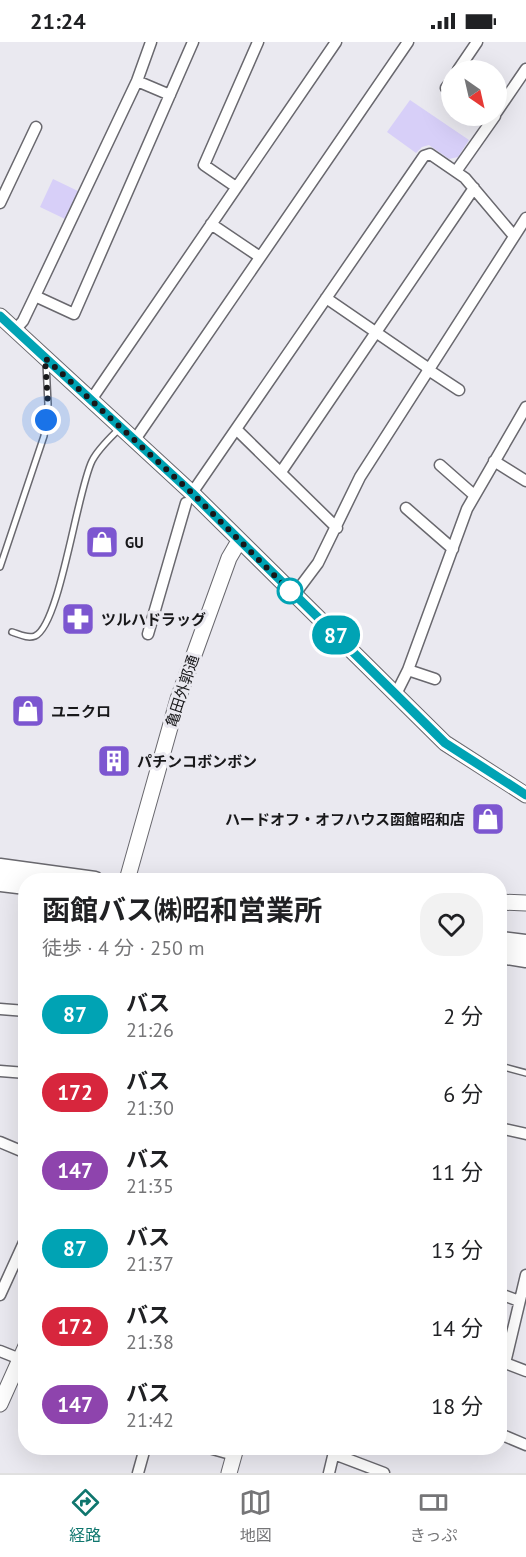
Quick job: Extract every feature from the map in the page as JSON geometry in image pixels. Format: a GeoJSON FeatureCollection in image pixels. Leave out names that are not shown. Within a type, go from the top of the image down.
{"type":"FeatureCollection","features":[{"type":"Feature","properties":{"kind":"main road"},"geometry":{"type":"LineString","coordinates":[[0,867],[44,873]]}},
{"type":"Feature","properties":{"kind":"main road"},"geometry":{"type":"LineString","coordinates":[[0,883],[18,885]]}},
{"type":"Feature","properties":{"kind":"main road"},"geometry":{"type":"LineString","coordinates":[[507,941],[526,943]]}},
{"type":"Feature","properties":{"kind":"main road"},"geometry":{"type":"LineString","coordinates":[[507,956],[526,959]]}},
{"type":"Feature","properties":{"kind":"street"},"geometry":{"type":"LineString","coordinates":[[15,330],[23,321],[137,81],[151,42]]}},
{"type":"Feature","properties":{"kind":"street"},"geometry":{"type":"LineString","coordinates":[[35,296],[74,314],[193,42]]}},
{"type":"Feature","properties":{"kind":"street"},"geometry":{"type":"LineString","coordinates":[[236,187],[204,165],[258,42]]}},
{"type":"Feature","properties":{"kind":"street"},"geometry":{"type":"LineString","coordinates":[[91,400],[336,42]]}},
{"type":"Feature","properties":{"kind":"street"},"geometry":{"type":"LineString","coordinates":[[134,441],[408,42]]}},
{"type":"Feature","properties":{"kind":"street"},"geometry":{"type":"LineString","coordinates":[[465,60],[477,42]]}},
{"type":"Feature","properties":{"kind":"street"},"geometry":{"type":"LineString","coordinates":[[507,95],[526,69]]}},
{"type":"Feature","properties":{"kind":"street"},"geometry":{"type":"LineString","coordinates":[[137,81],[170,95]]}},
{"type":"Feature","properties":{"kind":"street"},"geometry":{"type":"LineString","coordinates":[[457,170],[486,126]]}},
{"type":"Feature","properties":{"kind":"street"},"geometry":{"type":"LineString","coordinates":[[0,203],[36,127]]}},
{"type":"Feature","properties":{"kind":"street"},"geometry":{"type":"LineString","coordinates":[[147,634],[189,498],[423,156],[430,154],[457,170],[514,236]]}},
{"type":"Feature","properties":{"kind":"street"},"geometry":{"type":"LineString","coordinates":[[280,472],[474,188]]}},
{"type":"Feature","properties":{"kind":"street"},"geometry":{"type":"LineString","coordinates":[[294,595],[318,564],[338,528],[360,477],[526,218]]}},
{"type":"Feature","properties":{"kind":"street"},"geometry":{"type":"LineString","coordinates":[[211,224],[260,258]]}},
{"type":"Feature","properties":{"kind":"street"},"geometry":{"type":"LineString","coordinates":[[326,298],[459,390]]}},
{"type":"Feature","properties":{"kind":"street"},"geometry":{"type":"LineString","coordinates":[[0,316],[121,428],[189,498],[239,541],[445,743],[526,795]]}},
{"type":"Feature","properties":{"kind":"street"},"geometry":{"type":"LineString","coordinates":[[396,694],[408,670],[474,495],[526,407]]}},
{"type":"Feature","properties":{"kind":"street"},"geometry":{"type":"LineString","coordinates":[[236,429],[338,528]]}},
{"type":"Feature","properties":{"kind":"street"},"geometry":{"type":"LineString","coordinates":[[494,461],[526,481]]}},
{"type":"Feature","properties":{"kind":"street"},"geometry":{"type":"LineString","coordinates":[[440,465],[474,495]]}},
{"type":"Feature","properties":{"kind":"street"},"geometry":{"type":"LineString","coordinates":[[406,508],[453,549]]}},
{"type":"Feature","properties":{"kind":"street","name":"亀田外郭通"},"geometry":{"type":"LineString","coordinates":[[129,873],[178,699],[229,558],[239,541]]}},
{"type":"Feature","properties":{"kind":"street"},"geometry":{"type":"LineString","coordinates":[[408,670],[435,680]]}},
{"type":"Feature","properties":{"kind":"street"},"geometry":{"type":"LineString","coordinates":[[507,902],[526,903]]}},
{"type":"Feature","properties":{"kind":"street"},"geometry":{"type":"LineString","coordinates":[[0,1009],[18,1010]]}},
{"type":"Feature","properties":{"kind":"street"},"geometry":{"type":"LineString","coordinates":[[0,1071],[18,1072]]}},
{"type":"Feature","properties":{"kind":"street"},"geometry":{"type":"LineString","coordinates":[[507,1130],[526,1134]]}},
{"type":"Feature","properties":{"kind":"street"},"geometry":{"type":"LineString","coordinates":[[0,1142],[18,1150]]}},
{"type":"Feature","properties":{"kind":"street"},"geometry":{"type":"LineString","coordinates":[[0,1295],[18,1256]]}},
{"type":"Feature","properties":{"kind":"street"},"geometry":{"type":"LineString","coordinates":[[507,1354],[526,1275]]}},
{"type":"Feature","properties":{"kind":"street"},"geometry":{"type":"LineString","coordinates":[[507,1297],[519,1301]]}},
{"type":"Feature","properties":{"kind":"street"},"geometry":{"type":"LineString","coordinates":[[0,1351],[18,1354]]}},
{"type":"Feature","properties":{"kind":"street"},"geometry":{"type":"LineString","coordinates":[[507,1364],[526,1371]]}},
{"type":"Feature","properties":{"kind":"street"},"geometry":{"type":"LineString","coordinates":[[0,1404],[18,1367]]}},
{"type":"Feature","properties":{"kind":"street"},"geometry":{"type":"LineString","coordinates":[[507,1437],[526,1445]]}},
{"type":"Feature","properties":{"kind":"street"},"geometry":{"type":"LineString","coordinates":[[138,1473],[144,1455]]}},
{"type":"Feature","properties":{"kind":"street"},"geometry":{"type":"LineString","coordinates":[[229,1473],[234,1455]]}},
{"type":"Feature","properties":{"kind":"street"},"geometry":{"type":"LineString","coordinates":[[329,1473],[334,1455]]}},
{"type":"Feature","properties":{"kind":"street"},"geometry":{"type":"LineString","coordinates":[[344,1455],[384,1473]]}},
{"type":"Feature","properties":{"kind":"lane"},"geometry":{"type":"LineString","coordinates":[[0,567],[44,436],[48,404],[45,358]]}},
{"type":"Feature","properties":{"kind":"lane"},"geometry":{"type":"LineString","coordinates":[[12,632],[26,637],[35,636],[44,628],[67,565],[82,493],[92,461],[121,428]]}},
{"type":"Feature","properties":{"kind":"lane"},"geometry":{"type":"LineString","coordinates":[[507,1068],[526,1073]]}},
{"type":"Feature","properties":{"kind":"shaded area"},"geometry":{"type":"Polygon","coordinates":[[[410,100],[441,121],[441,126],[448,126],[469,140],[458,157],[449,159],[429,145],[422,147],[416,153],[387,132],[410,100]]]}},
{"type":"Feature","properties":{"kind":"shaded area"},"geometry":{"type":"Polygon","coordinates":[[[53,179],[78,191],[65,219],[40,207],[53,179]]]}},
{"type":"Feature","properties":{"kind":"bus line","name":"87"},"geometry":{"type":"LineString","coordinates":[[0,316],[192,493],[222,526],[445,743],[526,795]]}},
{"type":"Feature","properties":{"kind":"place","name":"GU"},"geometry":{"type":"Point","coordinates":[102,542]}},
{"type":"Feature","properties":{"kind":"place","name":"ツルハドラッグ"},"geometry":{"type":"Point","coordinates":[78,619]}},
{"type":"Feature","properties":{"kind":"place","name":"ユニクロ"},"geometry":{"type":"Point","coordinates":[28,711]}},
{"type":"Feature","properties":{"kind":"place","name":"パチンコボンボン"},"geometry":{"type":"Point","coordinates":[114,761]}},
{"type":"Feature","properties":{"kind":"place","name":"ハードオフ・オフハウス函館昭和店"},"geometry":{"type":"Point","coordinates":[488,819]}},
{"type":"Feature","properties":{"kind":"route"},"geometry":{"type":"LineString","coordinates":[[46,420],[48,404],[45,358],[192,493],[222,526],[294,595],[290,591]]}}]}
